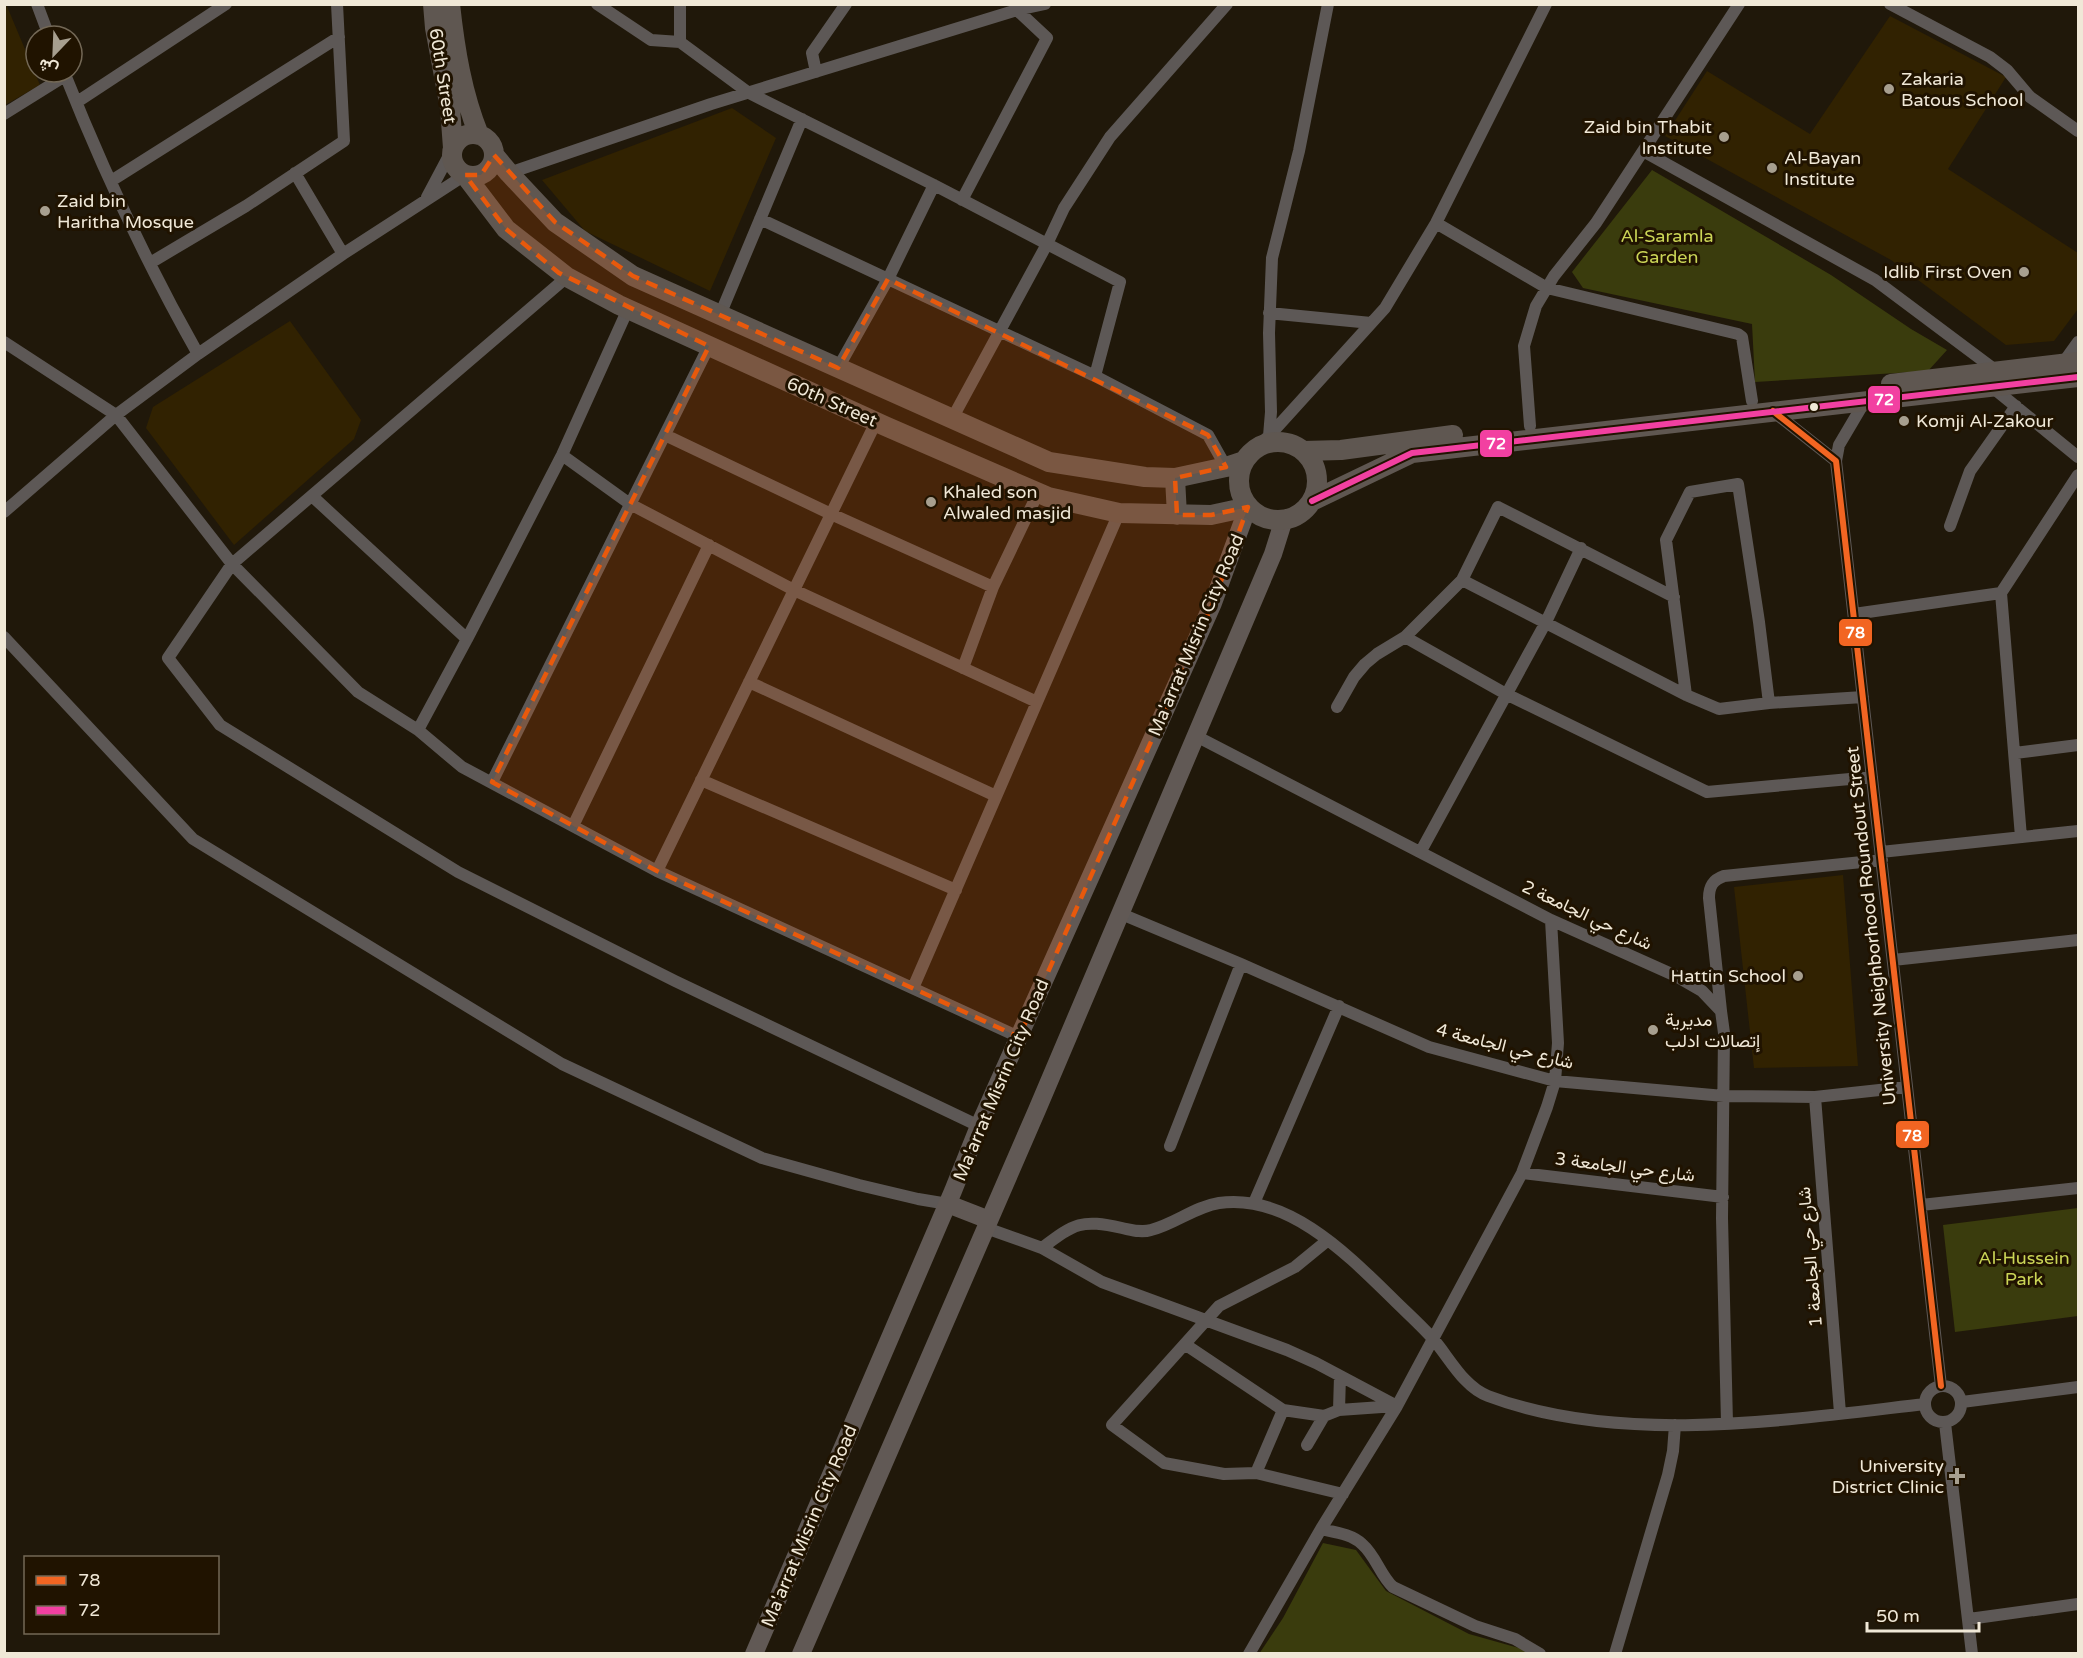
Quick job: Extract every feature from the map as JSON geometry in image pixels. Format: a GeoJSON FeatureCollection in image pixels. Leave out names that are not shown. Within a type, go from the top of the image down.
{"type":"FeatureCollection","features":[{"type":"Feature","properties":{"kind":"main road","name":"60th Street"},"geometry":{"type":"LineString","coordinates":[[433,4],[435,28],[450,108],[453,148]]}},
{"type":"Feature","properties":{"kind":"main road","name":"60th Street"},"geometry":{"type":"LineString","coordinates":[[450,4],[455,51],[467,107],[479,135]]}},
{"type":"Feature","properties":{"kind":"main road"},"geometry":{"type":"LineString","coordinates":[[479,135],[487,139],[492,146],[493,163],[482,175],[473,177],[465,175],[453,164],[453,148],[463,136],[479,135]]}},
{"type":"Feature","properties":{"kind":"main road","name":"60th Street"},"geometry":{"type":"LineString","coordinates":[[494,154],[555,222],[633,276],[1049,462],[1145,477],[1175,478],[1241,460]]}},
{"type":"Feature","properties":{"kind":"main road","name":"60th Street"},"geometry":{"type":"LineString","coordinates":[[465,175],[506,229],[567,277],[627,309],[1038,493],[1119,513],[1211,515],[1248,507]]}},
{"type":"Feature","properties":{"kind":"main road"},"geometry":{"type":"LineString","coordinates":[[1312,501],[1360,480],[1412,453],[1865,401],[1995,379],[2071,363]]}},
{"type":"Feature","properties":{"kind":"main road"},"geometry":{"type":"LineString","coordinates":[[1303,451],[1341,450],[1413,439],[1752,401],[1995,379],[2079,377]]}},
{"type":"Feature","properties":{"kind":"main road"},"geometry":{"type":"LineString","coordinates":[[1278,442],[1291,444],[1303,451],[1312,461],[1317,474],[1317,488],[1312,501],[1304,511],[1292,518],[1277,520],[1263,518],[1248,507],[1239,487],[1241,460],[1264,444],[1278,442]]}},
{"type":"Feature","properties":{"kind":"main road"},"geometry":{"type":"LineString","coordinates":[[1175,478],[1177,515]]}},
{"type":"Feature","properties":{"kind":"main road","name":"Ma'arrat Misrin City Road"},"geometry":{"type":"LineString","coordinates":[[754,1653],[948,1204],[979,1126],[1213,603],[1248,507]]}},
{"type":"Feature","properties":{"kind":"main road","name":"Ma'arrat Misrin City Road"},"geometry":{"type":"LineString","coordinates":[[801,1653],[988,1224],[1194,735],[1273,554],[1284,519]]}},
{"type":"Feature","properties":{"kind":"main road"},"geometry":{"type":"LineString","coordinates":[[948,1204],[988,1224]]}},
{"type":"Feature","properties":{"kind":"street"},"geometry":{"type":"LineString","coordinates":[[37,4],[44,24]]}},
{"type":"Feature","properties":{"kind":"street"},"geometry":{"type":"LineString","coordinates":[[76,102],[226,4]]}},
{"type":"Feature","properties":{"kind":"street"},"geometry":{"type":"LineString","coordinates":[[150,263],[246,206],[344,141],[337,4]]}},
{"type":"Feature","properties":{"kind":"street"},"geometry":{"type":"LineString","coordinates":[[597,4],[651,40],[680,42],[748,93],[934,185],[1120,282],[1095,376]]}},
{"type":"Feature","properties":{"kind":"street"},"geometry":{"type":"LineString","coordinates":[[680,4],[680,42]]}},
{"type":"Feature","properties":{"kind":"street"},"geometry":{"type":"LineString","coordinates":[[816,72],[812,53],[846,4]]}},
{"type":"Feature","properties":{"kind":"street"},"geometry":{"type":"LineString","coordinates":[[509,173],[748,93],[1017,9],[1045,4]]}},
{"type":"Feature","properties":{"kind":"street"},"geometry":{"type":"LineString","coordinates":[[952,419],[1047,244],[1064,208],[1110,137],[1227,4]]}},
{"type":"Feature","properties":{"kind":"street"},"geometry":{"type":"LineString","coordinates":[[1269,436],[1271,412],[1269,313],[1272,258],[1299,152],[1328,4]]}},
{"type":"Feature","properties":{"kind":"street"},"geometry":{"type":"LineString","coordinates":[[760,219],[1095,376],[1208,435],[1241,460],[1269,436],[1386,308],[1436,222],[1546,4]]}},
{"type":"Feature","properties":{"kind":"street"},"geometry":{"type":"LineString","coordinates":[[1530,426],[1524,346],[1536,306],[1554,276],[1596,223],[1739,4]]}},
{"type":"Feature","properties":{"kind":"street"},"geometry":{"type":"LineString","coordinates":[[1890,4],[1990,57],[2007,70],[2030,97],[2079,131]]}},
{"type":"Feature","properties":{"kind":"street"},"geometry":{"type":"LineString","coordinates":[[962,200],[1047,38],[1017,9]]}},
{"type":"Feature","properties":{"kind":"street"},"geometry":{"type":"LineString","coordinates":[[111,181],[339,38]]}},
{"type":"Feature","properties":{"kind":"street"},"geometry":{"type":"LineString","coordinates":[[4,114],[50,84]]}},
{"type":"Feature","properties":{"kind":"street"},"geometry":{"type":"LineString","coordinates":[[69,84],[111,181],[165,295],[198,354]]}},
{"type":"Feature","properties":{"kind":"street"},"geometry":{"type":"LineString","coordinates":[[720,315],[801,119]]}},
{"type":"Feature","properties":{"kind":"street"},"geometry":{"type":"LineString","coordinates":[[426,198],[453,148]]}},
{"type":"Feature","properties":{"kind":"street"},"geometry":{"type":"LineString","coordinates":[[1643,151],[1875,280],[1995,379],[2016,406],[2079,457]]}},
{"type":"Feature","properties":{"kind":"street"},"geometry":{"type":"LineString","coordinates":[[296,173],[343,254]]}},
{"type":"Feature","properties":{"kind":"street"},"geometry":{"type":"LineString","coordinates":[[4,512],[116,415],[198,354],[426,198],[465,175]]}},
{"type":"Feature","properties":{"kind":"street"},"geometry":{"type":"LineString","coordinates":[[838,368],[888,279],[934,185]]}},
{"type":"Feature","properties":{"kind":"street"},"geometry":{"type":"LineString","coordinates":[[1436,222],[1547,288],[1738,334],[1742,337],[1752,401]]}},
{"type":"Feature","properties":{"kind":"street"},"geometry":{"type":"LineString","coordinates":[[567,277],[232,564],[168,658],[220,725],[458,872],[675,981],[979,1126]]}},
{"type":"Feature","properties":{"kind":"street"},"geometry":{"type":"LineString","coordinates":[[418,730],[561,455],[627,309]]}},
{"type":"Feature","properties":{"kind":"street"},"geometry":{"type":"LineString","coordinates":[[1269,313],[1371,323]]}},
{"type":"Feature","properties":{"kind":"street"},"geometry":{"type":"LineString","coordinates":[[4,342],[116,415],[232,564],[358,692],[418,730],[462,767],[657,871],[1019,1037]]}},
{"type":"Feature","properties":{"kind":"street"},"geometry":{"type":"LineString","coordinates":[[2071,363],[2079,342]]}},
{"type":"Feature","properties":{"kind":"street"},"geometry":{"type":"LineString","coordinates":[[492,782],[709,346]]}},
{"type":"Feature","properties":{"kind":"street","name":"University Neighborhood Roundout Street"},"geometry":{"type":"LineString","coordinates":[[1865,401],[1839,445],[1836,461],[1941,1386]]}},
{"type":"Feature","properties":{"kind":"street"},"geometry":{"type":"LineString","coordinates":[[1950,526],[1970,471],[2016,406]]}},
{"type":"Feature","properties":{"kind":"street"},"geometry":{"type":"LineString","coordinates":[[1773,411],[1836,461]]}},
{"type":"Feature","properties":{"kind":"street"},"geometry":{"type":"LineString","coordinates":[[657,871],[876,422]]}},
{"type":"Feature","properties":{"kind":"street"},"geometry":{"type":"LineString","coordinates":[[665,435],[831,514],[993,587]]}},
{"type":"Feature","properties":{"kind":"street"},"geometry":{"type":"LineString","coordinates":[[561,455],[630,504],[794,590],[1037,702]]}},
{"type":"Feature","properties":{"kind":"street"},"geometry":{"type":"LineString","coordinates":[[2021,837],[2001,593],[2079,475]]}},
{"type":"Feature","properties":{"kind":"street"},"geometry":{"type":"LineString","coordinates":[[1686,695],[1666,540],[1690,492],[1738,484],[1769,703]]}},
{"type":"Feature","properties":{"kind":"street"},"geometry":{"type":"LineString","coordinates":[[963,668],[993,587],[1038,493]]}},
{"type":"Feature","properties":{"kind":"street"},"geometry":{"type":"LineString","coordinates":[[312,496],[467,639]]}},
{"type":"Feature","properties":{"kind":"street"},"geometry":{"type":"LineString","coordinates":[[1337,707],[1354,677],[1365,664],[1405,637],[1462,580],[1498,507],[1674,597]]}},
{"type":"Feature","properties":{"kind":"street"},"geometry":{"type":"LineString","coordinates":[[913,987],[1119,513]]}},
{"type":"Feature","properties":{"kind":"street"},"geometry":{"type":"LineString","coordinates":[[573,826],[709,545]]}},
{"type":"Feature","properties":{"kind":"street"},"geometry":{"type":"LineString","coordinates":[[1421,852],[1546,622],[1581,548]]}},
{"type":"Feature","properties":{"kind":"street"},"geometry":{"type":"LineString","coordinates":[[1462,580],[1686,695],[1719,709],[1769,703],[1863,697]]}},
{"type":"Feature","properties":{"kind":"street"},"geometry":{"type":"LineString","coordinates":[[1854,615],[2001,593]]}},
{"type":"Feature","properties":{"kind":"street"},"geometry":{"type":"LineString","coordinates":[[4,637],[193,839],[562,1064],[762,1158],[859,1185],[948,1204]]}},
{"type":"Feature","properties":{"kind":"street"},"geometry":{"type":"LineString","coordinates":[[1405,637],[1506,694],[1707,792],[1872,777]]}},
{"type":"Feature","properties":{"kind":"street"},"geometry":{"type":"LineString","coordinates":[[749,682],[996,796]]}},
{"type":"Feature","properties":{"kind":"street","name":"شارع حي الجامعة 2"},"geometry":{"type":"LineString","coordinates":[[1194,735],[1551,920],[1676,976],[1702,991],[1721,1011]]}},
{"type":"Feature","properties":{"kind":"street"},"geometry":{"type":"LineString","coordinates":[[2015,753],[2079,745]]}},
{"type":"Feature","properties":{"kind":"street"},"geometry":{"type":"LineString","coordinates":[[701,780],[956,890]]}},
{"type":"Feature","properties":{"kind":"street"},"geometry":{"type":"LineString","coordinates":[[1727,1423],[1723,1197],[1724,1033],[1709,898],[1710,886],[1724,876],[2079,831]]}},
{"type":"Feature","properties":{"kind":"street","name":"شارع حي الجامعة 4"},"geometry":{"type":"LineString","coordinates":[[1119,913],[1339,1006],[1429,1047],[1555,1081],[1724,1096],[1815,1097],[1907,1087]]}},
{"type":"Feature","properties":{"kind":"street"},"geometry":{"type":"LineString","coordinates":[[1249,1653],[1321,1529],[1397,1406],[1522,1173],[1555,1081],[1558,1043],[1551,920]]}},
{"type":"Feature","properties":{"kind":"street"},"geometry":{"type":"LineString","coordinates":[[1893,960],[2079,939]]}},
{"type":"Feature","properties":{"kind":"street"},"geometry":{"type":"LineString","coordinates":[[1170,1146],[1241,964]]}},
{"type":"Feature","properties":{"kind":"street"},"geometry":{"type":"LineString","coordinates":[[1254,1203],[1339,1006]]}},
{"type":"Feature","properties":{"kind":"street","name":"شارع حي الجامعة 1"},"geometry":{"type":"LineString","coordinates":[[1815,1097],[1840,1413]]}},
{"type":"Feature","properties":{"kind":"street","name":"شارع حي الجامعة 3"},"geometry":{"type":"LineString","coordinates":[[1522,1173],[1723,1197]]}},
{"type":"Feature","properties":{"kind":"street"},"geometry":{"type":"LineString","coordinates":[[1921,1205],[2079,1188]]}},
{"type":"Feature","properties":{"kind":"street"},"geometry":{"type":"LineString","coordinates":[[1042,1248],[1080,1224],[1090,1222],[1143,1231],[1160,1227],[1206,1206],[1233,1202],[1254,1203],[1280,1212],[1328,1240],[1358,1265],[1433,1339],[1466,1380],[1486,1395],[1543,1413],[1596,1421],[1676,1425],[1727,1423],[1925,1404]]}},
{"type":"Feature","properties":{"kind":"street"},"geometry":{"type":"LineString","coordinates":[[988,1224],[1042,1248],[1092,1278],[1287,1350],[1397,1406]]}},
{"type":"Feature","properties":{"kind":"street"},"geometry":{"type":"LineString","coordinates":[[1328,1240],[1295,1267],[1219,1306],[1112,1425],[1164,1463],[1224,1474],[1256,1473],[1343,1494]]}},
{"type":"Feature","properties":{"kind":"street"},"geometry":{"type":"LineString","coordinates":[[1186,1345],[1283,1410],[1324,1416],[1339,1410],[1397,1406]]}},
{"type":"Feature","properties":{"kind":"street"},"geometry":{"type":"LineString","coordinates":[[1339,1410],[1340,1376]]}},
{"type":"Feature","properties":{"kind":"street"},"geometry":{"type":"LineString","coordinates":[[1941,1386],[1949,1386],[1955,1390],[1962,1402],[1958,1416],[1945,1423],[1931,1418],[1926,1411],[1927,1395],[1933,1389],[1941,1386]]}},
{"type":"Feature","properties":{"kind":"street"},"geometry":{"type":"LineString","coordinates":[[1962,1402],[2079,1387]]}},
{"type":"Feature","properties":{"kind":"street"},"geometry":{"type":"LineString","coordinates":[[1256,1473],[1283,1410]]}},
{"type":"Feature","properties":{"kind":"street"},"geometry":{"type":"LineString","coordinates":[[1307,1445],[1324,1416]]}},
{"type":"Feature","properties":{"kind":"street"},"geometry":{"type":"LineString","coordinates":[[1945,1423],[1972,1653]]}},
{"type":"Feature","properties":{"kind":"street"},"geometry":{"type":"LineString","coordinates":[[1615,1653],[1668,1475],[1676,1425]]}},
{"type":"Feature","properties":{"kind":"street"},"geometry":{"type":"LineString","coordinates":[[1321,1529],[1353,1538],[1362,1544],[1386,1581],[1394,1587],[1469,1623],[1515,1639],[1540,1653]]}},
{"type":"Feature","properties":{"kind":"street"},"geometry":{"type":"LineString","coordinates":[[1969,1618],[2079,1604]]}},
{"type":"Feature","properties":{"kind":"highlighted area"},"geometry":{"type":"Polygon","coordinates":[[[494,155],[555,222],[633,276],[838,368],[888,279],[1208,435],[1226,467],[1175,478],[1177,515],[1211,515],[1248,507],[1213,603],[1019,1037],[657,871],[492,782],[709,346],[559,273],[506,229],[465,175],[481,175],[494,155]]]}},
{"type":"Feature","properties":{"kind":"shaded area"},"geometry":{"type":"Polygon","coordinates":[[[6,4],[24,47],[24,84],[40,85],[5,105],[4,5],[6,4]]]}},
{"type":"Feature","properties":{"kind":"shaded area"},"geometry":{"type":"Polygon","coordinates":[[[1890,16],[2006,77],[1948,169],[2078,253],[2078,309],[2054,341],[2006,345],[1891,260],[1665,136],[1707,71],[1810,134],[1890,16]]]}},
{"type":"Feature","properties":{"kind":"shaded area"},"geometry":{"type":"Polygon","coordinates":[[[732,108],[776,138],[710,291],[585,231],[542,180],[732,108]]]}},
{"type":"Feature","properties":{"kind":"shaded area"},"geometry":{"type":"Polygon","coordinates":[[[290,321],[361,420],[354,439],[234,545],[146,428],[153,407],[290,321]]]}},
{"type":"Feature","properties":{"kind":"shaded area","name":"Hattin School"},"geometry":{"type":"Polygon","coordinates":[[[1843,875],[1858,1066],[1754,1068],[1734,887],[1843,875]]]}},
{"type":"Feature","properties":{"kind":"green space","name":"Al-Saramla Garden"},"geometry":{"type":"Polygon","coordinates":[[[1652,170],[1831,275],[1911,329],[1947,350],[1928,371],[1755,382],[1752,324],[1583,288],[1572,272],[1652,170]]]}},
{"type":"Feature","properties":{"kind":"green space","name":"Al-Hussein Park"},"geometry":{"type":"Polygon","coordinates":[[[2078,1208],[2078,1316],[1955,1332],[1943,1225],[2078,1208]]]}},
{"type":"Feature","properties":{"kind":"green space"},"geometry":{"type":"Polygon","coordinates":[[[1323,1543],[1356,1550],[1386,1591],[1469,1634],[1526,1650],[1526,1654],[1259,1654],[1283,1618],[1323,1543]]]}},
{"type":"Feature","properties":{"kind":"transit line","name":"72"},"geometry":{"type":"LineString","coordinates":[[1312,501],[1412,453],[2078,377]]}},
{"type":"Feature","properties":{"kind":"transit line","name":"78"},"geometry":{"type":"LineString","coordinates":[[1773,411],[1836,461],[1941,1386]]}},
{"type":"Feature","properties":{"kind":"place","name":"Zakaria Batous School"},"geometry":{"type":"Point","coordinates":[1889,89]}},
{"type":"Feature","properties":{"kind":"place","name":"Zaid bin Thabit Institute"},"geometry":{"type":"Point","coordinates":[1724,137]}},
{"type":"Feature","properties":{"kind":"place","name":"Al-Bayan Institute"},"geometry":{"type":"Point","coordinates":[1772,168]}},
{"type":"Feature","properties":{"kind":"place","name":"Zaid bin Haritha Mosque"},"geometry":{"type":"Point","coordinates":[45,211]}},
{"type":"Feature","properties":{"kind":"place","name":"Idlib First Oven"},"geometry":{"type":"Point","coordinates":[2024,272]}},
{"type":"Feature","properties":{"kind":"place","name":"Komji Al-Zakour"},"geometry":{"type":"Point","coordinates":[1904,421]}},
{"type":"Feature","properties":{"kind":"place","name":"Khaled son Alwaled masjid"},"geometry":{"type":"Point","coordinates":[931,502]}},
{"type":"Feature","properties":{"kind":"place","name":"Hattin School"},"geometry":{"type":"Point","coordinates":[1798,976]}},
{"type":"Feature","properties":{"kind":"place","name":"مديرية إتصالات ادلب"},"geometry":{"type":"Point","coordinates":[1653,1030]}},
{"type":"Feature","properties":{"kind":"place","name":"University District Clinic"},"geometry":{"type":"Point","coordinates":[1957,1476]}}]}
